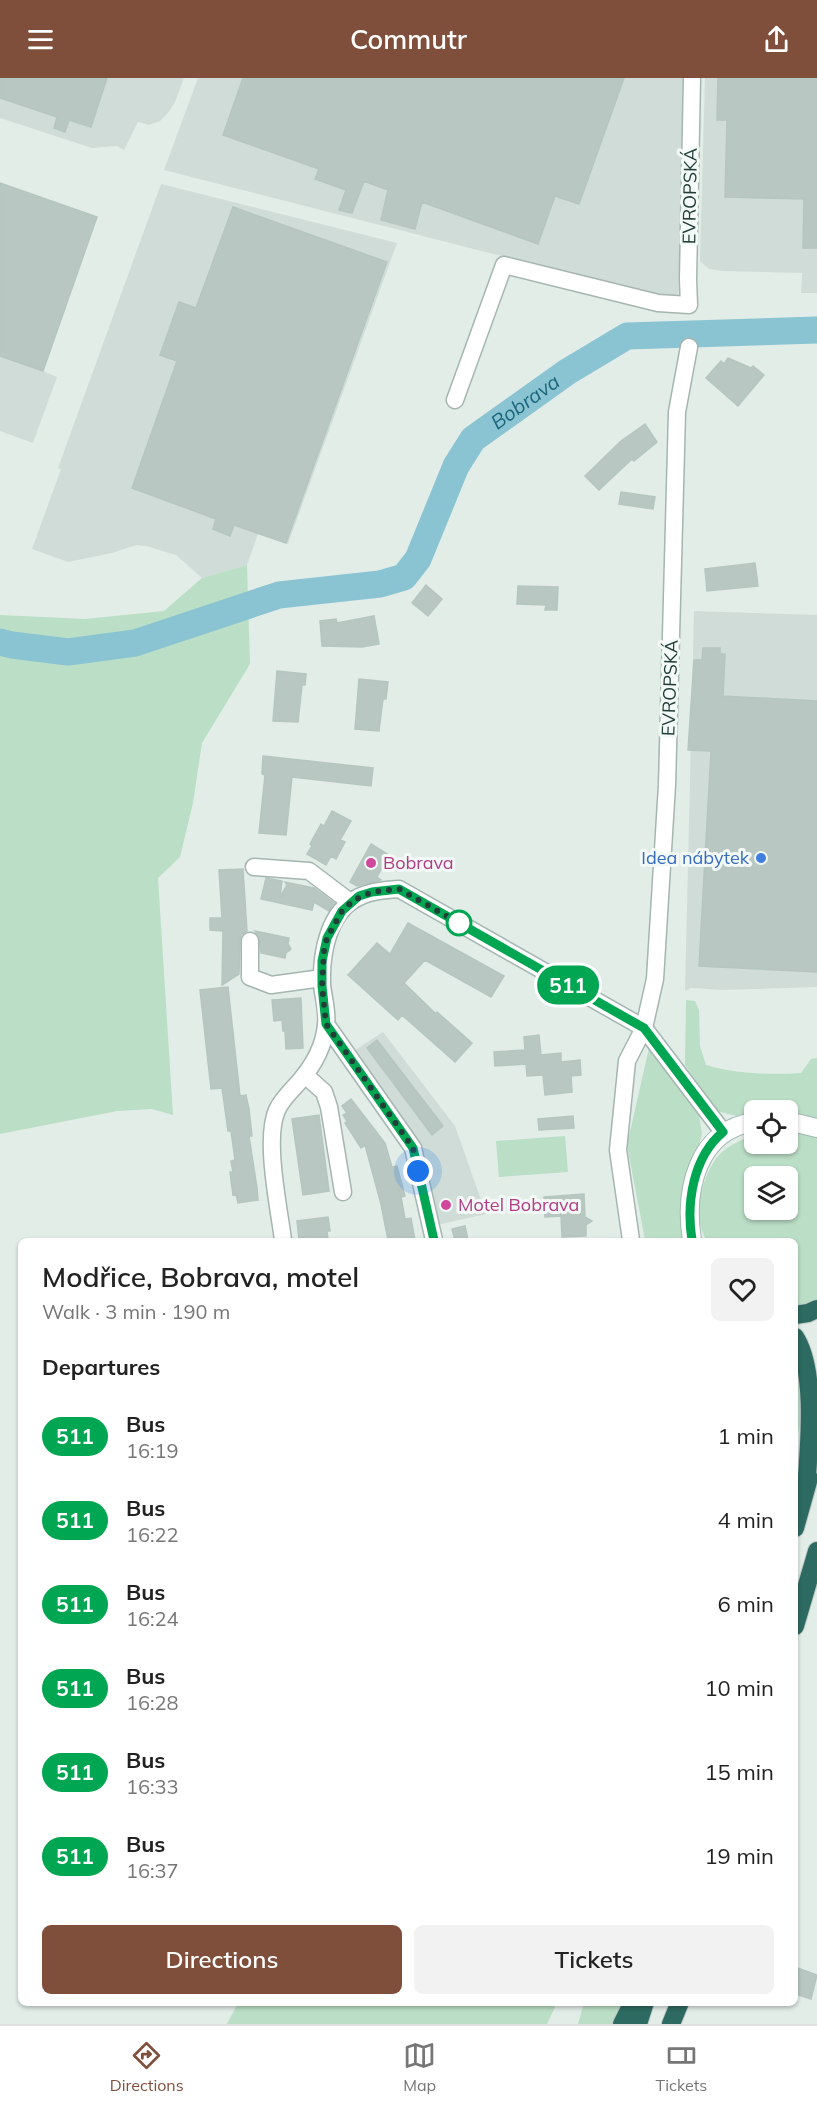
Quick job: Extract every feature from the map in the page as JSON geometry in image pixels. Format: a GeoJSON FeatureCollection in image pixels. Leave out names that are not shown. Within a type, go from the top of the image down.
{"type":"FeatureCollection","features":[{"type":"Feature","properties":{"kind":"highway"},"geometry":{"type":"LineString","coordinates":[[798,1315],[817,1309]]}},
{"type":"Feature","properties":{"kind":"highway"},"geometry":{"type":"LineString","coordinates":[[798,1342],[806,1354],[812,1396],[806,1489]]}},
{"type":"Feature","properties":{"kind":"highway"},"geometry":{"type":"LineString","coordinates":[[798,1517],[817,1446]]}},
{"type":"Feature","properties":{"kind":"highway"},"geometry":{"type":"LineString","coordinates":[[798,1616],[817,1551]]}},
{"type":"Feature","properties":{"kind":"highway"},"geometry":{"type":"LineString","coordinates":[[622,2024],[631,2006]]}},
{"type":"Feature","properties":{"kind":"highway"},"geometry":{"type":"LineString","coordinates":[[638,2024],[644,2006]]}},
{"type":"Feature","properties":{"kind":"highway"},"geometry":{"type":"LineString","coordinates":[[671,2024],[678,2006]]}},
{"type":"Feature","properties":{"kind":"street","name":"EVROPSKÁ"},"geometry":{"type":"LineString","coordinates":[[454,399],[504,265],[658,303],[689,305],[692,78]]}},
{"type":"Feature","properties":{"kind":"street","name":"EVROPSKÁ"},"geometry":{"type":"LineString","coordinates":[[631,1238],[618,1150],[627,1061],[644,1028],[655,979],[666,797],[677,412],[689,347]]}},
{"type":"Feature","properties":{"kind":"street"},"geometry":{"type":"LineString","coordinates":[[254,867],[309,871],[350,902]]}},
{"type":"Feature","properties":{"kind":"street"},"geometry":{"type":"LineString","coordinates":[[283,1238],[271,1145],[272,1126],[278,1107],[315,1060],[326,1024],[322,978],[327,938],[342,911],[350,902],[372,892],[399,889],[644,1028],[723,1132]]}},
{"type":"Feature","properties":{"kind":"street"},"geometry":{"type":"LineString","coordinates":[[249,941],[250,976],[271,985],[322,978]]}},
{"type":"Feature","properties":{"kind":"street"},"geometry":{"type":"LineString","coordinates":[[326,1024],[413,1148],[434,1238]]}},
{"type":"Feature","properties":{"kind":"street"},"geometry":{"type":"LineString","coordinates":[[305,1075],[324,1092],[329,1107],[343,1192]]}},
{"type":"Feature","properties":{"kind":"street"},"geometry":{"type":"LineString","coordinates":[[798,1123],[817,1128]]}},
{"type":"Feature","properties":{"kind":"street"},"geometry":{"type":"LineString","coordinates":[[692,1238],[690,1223],[693,1185],[708,1148],[723,1132],[744,1124]]}},
{"type":"Feature","properties":{"kind":"shaded area"},"geometry":{"type":"Polygon","coordinates":[[[0,78],[184,78],[168,113],[160,121],[149,125],[138,122],[124,150],[117,146],[92,148],[0,118],[0,78]]]}},
{"type":"Feature","properties":{"kind":"shaded area"},"geometry":{"type":"Polygon","coordinates":[[[198,78],[684,78],[678,301],[164,170],[198,78]]]}},
{"type":"Feature","properties":{"kind":"shaded area"},"geometry":{"type":"Polygon","coordinates":[[[705,78],[817,78],[817,293],[801,293],[802,273],[722,271],[709,269],[700,261],[705,78]]]}},
{"type":"Feature","properties":{"kind":"shaded area"},"geometry":{"type":"Polygon","coordinates":[[[0,183],[97,217],[43,371],[57,377],[33,443],[0,431],[0,183]]]}},
{"type":"Feature","properties":{"kind":"shaded area"},"geometry":{"type":"Polygon","coordinates":[[[161,184],[397,243],[288,544],[258,534],[247,565],[202,578],[176,555],[146,546],[136,545],[112,553],[68,562],[32,549],[61,469],[58,468],[161,184]]]}},
{"type":"Feature","properties":{"kind":"shaded area","name":"Idea nábytek"},"geometry":{"type":"Polygon","coordinates":[[[694,611],[817,615],[817,987],[723,990],[691,988],[685,991],[694,611]]]}},
{"type":"Feature","properties":{"kind":"shaded area"},"geometry":{"type":"Polygon","coordinates":[[[383,1032],[455,1126],[486,1214],[437,1225],[433,1199],[352,1052],[383,1032]]]}},
{"type":"Feature","properties":{"kind":"green space"},"geometry":{"type":"Polygon","coordinates":[[[247,565],[250,664],[202,743],[193,803],[180,857],[158,878],[173,1115],[152,1109],[117,1111],[0,1134],[0,615],[85,619],[164,611],[202,578],[247,565]]]}},
{"type":"Feature","properties":{"kind":"green space"},"geometry":{"type":"Polygon","coordinates":[[[686,1000],[695,1001],[699,1010],[700,1046],[706,1065],[753,1073],[801,1073],[811,1059],[817,1058],[817,1123],[798,1118],[798,1100],[744,1100],[744,1117],[717,1111],[685,1065],[686,1000]]]}},
{"type":"Feature","properties":{"kind":"green space"},"geometry":{"type":"Polygon","coordinates":[[[649,1048],[699,1115],[702,1134],[685,1177],[681,1194],[680,1208],[685,1238],[645,1238],[627,1145],[649,1048]]]}},
{"type":"Feature","properties":{"kind":"green space"},"geometry":{"type":"Polygon","coordinates":[[[798,1133],[817,1138],[817,1301],[798,1307],[798,1238],[705,1238],[699,1218],[704,1183],[711,1166],[721,1153],[744,1139],[744,1154],[798,1154],[798,1133]]]}},
{"type":"Feature","properties":{"kind":"green space"},"geometry":{"type":"Polygon","coordinates":[[[565,1136],[568,1172],[499,1177],[496,1141],[565,1136]]]}},
{"type":"Feature","properties":{"kind":"green space"},"geometry":{"type":"Polygon","coordinates":[[[798,1360],[803,1386],[798,1432],[798,1360]]]}},
{"type":"Feature","properties":{"kind":"green space"},"geometry":{"type":"Polygon","coordinates":[[[236,2006],[556,2006],[547,2024],[227,2024],[236,2006]]]}},
{"type":"Feature","properties":{"kind":"green space"},"geometry":{"type":"Polygon","coordinates":[[[583,2006],[622,2006],[614,2024],[578,2024],[583,2006]]]}},
{"type":"Feature","properties":{"kind":"building"},"geometry":{"type":"Polygon","coordinates":[[[0,78],[107,78],[91,127],[69,120],[65,132],[54,128],[57,117],[0,98],[0,78]]]}},
{"type":"Feature","properties":{"kind":"building"},"geometry":{"type":"Polygon","coordinates":[[[243,78],[624,78],[579,204],[555,196],[538,244],[422,202],[415,229],[381,220],[388,190],[364,181],[352,213],[339,210],[346,190],[315,179],[319,169],[223,135],[243,78]]]}},
{"type":"Feature","properties":{"kind":"building"},"geometry":{"type":"Polygon","coordinates":[[[718,78],[817,78],[817,248],[803,248],[804,199],[725,197],[727,120],[717,120],[718,78]]]}},
{"type":"Feature","properties":{"kind":"building"},"geometry":{"type":"Polygon","coordinates":[[[0,183],[97,217],[43,371],[0,356],[0,183]]]}},
{"type":"Feature","properties":{"kind":"building"},"geometry":{"type":"Polygon","coordinates":[[[233,207],[387,262],[286,543],[234,525],[230,536],[213,529],[216,519],[132,488],[177,361],[160,355],[179,302],[196,308],[233,207]]]}},
{"type":"Feature","properties":{"kind":"building"},"geometry":{"type":"Polygon","coordinates":[[[728,358],[751,368],[753,366],[764,375],[738,406],[706,378],[721,361],[724,364],[728,358]]]}},
{"type":"Feature","properties":{"kind":"building"},"geometry":{"type":"Polygon","coordinates":[[[645,424],[657,442],[634,461],[632,459],[599,490],[585,476],[621,441],[645,424]]]}},
{"type":"Feature","properties":{"kind":"building"},"geometry":{"type":"Polygon","coordinates":[[[621,492],[655,497],[653,509],[619,504],[621,492]]]}},
{"type":"Feature","properties":{"kind":"building"},"geometry":{"type":"Polygon","coordinates":[[[755,563],[758,586],[707,591],[705,569],[755,563]]]}},
{"type":"Feature","properties":{"kind":"building"},"geometry":{"type":"Polygon","coordinates":[[[426,585],[442,599],[428,616],[412,603],[426,585]]]}},
{"type":"Feature","properties":{"kind":"building"},"geometry":{"type":"Polygon","coordinates":[[[518,586],[558,587],[557,610],[545,610],[546,605],[517,604],[518,586]]]}},
{"type":"Feature","properties":{"kind":"building"},"geometry":{"type":"Polygon","coordinates":[[[374,616],[379,644],[362,647],[322,646],[320,621],[336,619],[337,623],[374,616]]]}},
{"type":"Feature","properties":{"kind":"building","name":"Idea nábytek"},"geometry":{"type":"Polygon","coordinates":[[[703,648],[720,648],[720,654],[725,654],[723,696],[817,701],[817,972],[699,966],[711,751],[688,750],[694,660],[702,660],[703,648]]]}},
{"type":"Feature","properties":{"kind":"building"},"geometry":{"type":"Polygon","coordinates":[[[277,671],[306,674],[305,685],[302,685],[298,722],[273,721],[277,671]]]}},
{"type":"Feature","properties":{"kind":"building"},"geometry":{"type":"Polygon","coordinates":[[[359,679],[388,682],[386,699],[383,699],[379,731],[355,729],[359,679]]]}},
{"type":"Feature","properties":{"kind":"building"},"geometry":{"type":"Polygon","coordinates":[[[263,756],[373,768],[371,786],[292,777],[286,835],[259,833],[265,775],[262,774],[263,756]]]}},
{"type":"Feature","properties":{"kind":"building"},"geometry":{"type":"Polygon","coordinates":[[[332,811],[351,821],[340,840],[345,842],[336,859],[331,856],[326,865],[307,854],[321,824],[324,826],[332,811]]]}},
{"type":"Feature","properties":{"kind":"building"},"geometry":{"type":"Polygon","coordinates":[[[371,844],[389,855],[377,877],[381,880],[357,886],[350,882],[371,844]]]}},
{"type":"Feature","properties":{"kind":"building"},"geometry":{"type":"Polygon","coordinates":[[[243,869],[247,931],[241,935],[240,940],[239,974],[222,985],[223,931],[210,930],[210,918],[222,918],[219,870],[243,869]]]}},
{"type":"Feature","properties":{"kind":"building"},"geometry":{"type":"Polygon","coordinates":[[[266,878],[282,881],[280,897],[287,885],[285,882],[314,888],[334,903],[329,911],[314,902],[312,910],[261,899],[266,878]]]}},
{"type":"Feature","properties":{"kind":"building"},"geometry":{"type":"Polygon","coordinates":[[[408,923],[504,976],[491,997],[425,960],[404,983],[436,1014],[437,1012],[472,1043],[455,1062],[402,1015],[398,1020],[348,975],[377,943],[390,954],[408,923]]]}},
{"type":"Feature","properties":{"kind":"building"},"geometry":{"type":"Polygon","coordinates":[[[255,931],[289,938],[288,944],[291,949],[286,953],[285,958],[261,953],[259,936],[255,931]]]}},
{"type":"Feature","properties":{"kind":"building"},"geometry":{"type":"Polygon","coordinates":[[[228,987],[240,1096],[246,1095],[249,1109],[252,1136],[249,1136],[258,1200],[238,1203],[236,1194],[233,1195],[230,1172],[233,1172],[231,1161],[235,1160],[222,1088],[211,1089],[200,990],[228,987]]]}},
{"type":"Feature","properties":{"kind":"building"},"geometry":{"type":"Polygon","coordinates":[[[301,998],[303,1048],[286,1049],[282,1020],[274,1021],[272,1000],[301,998]]]}},
{"type":"Feature","properties":{"kind":"building"},"geometry":{"type":"Polygon","coordinates":[[[539,1035],[541,1055],[561,1053],[561,1062],[580,1060],[581,1075],[571,1076],[572,1092],[545,1095],[543,1075],[527,1076],[526,1064],[495,1066],[494,1052],[525,1050],[524,1037],[539,1035]]]}},
{"type":"Feature","properties":{"kind":"building"},"geometry":{"type":"Polygon","coordinates":[[[377,1040],[443,1126],[432,1135],[367,1048],[377,1040]]]}},
{"type":"Feature","properties":{"kind":"building"},"geometry":{"type":"Polygon","coordinates":[[[351,1099],[385,1143],[392,1167],[397,1166],[405,1196],[401,1197],[405,1219],[411,1218],[415,1238],[388,1238],[365,1145],[361,1148],[345,1123],[347,1121],[343,1115],[347,1113],[342,1106],[351,1099]]]}},
{"type":"Feature","properties":{"kind":"building"},"geometry":{"type":"Polygon","coordinates":[[[319,1115],[329,1191],[303,1195],[292,1119],[319,1115]]]}},
{"type":"Feature","properties":{"kind":"building"},"geometry":{"type":"Polygon","coordinates":[[[573,1116],[574,1128],[539,1130],[538,1119],[573,1116]]]}},
{"type":"Feature","properties":{"kind":"building"},"geometry":{"type":"Polygon","coordinates":[[[584,1194],[585,1217],[592,1221],[586,1225],[586,1236],[562,1237],[561,1216],[545,1217],[544,1197],[584,1194]]]}},
{"type":"Feature","properties":{"kind":"building"},"geometry":{"type":"Polygon","coordinates":[[[328,1217],[330,1231],[327,1231],[328,1238],[299,1238],[297,1221],[328,1217]]]}},
{"type":"Feature","properties":{"kind":"building"},"geometry":{"type":"Polygon","coordinates":[[[465,1226],[468,1238],[454,1238],[452,1229],[465,1226]]]}},
{"type":"Feature","properties":{"kind":"building"},"geometry":{"type":"Polygon","coordinates":[[[798,1968],[817,1975],[811,1999],[798,1995],[798,1968]]]}},
{"type":"Feature","properties":{"kind":"waterway","name":"Bobrava"},"geometry":{"type":"LineString","coordinates":[[0,642],[68,652],[135,643],[279,595],[380,584],[404,577],[418,559],[456,466],[473,439],[567,372],[627,336],[817,330]]}},
{"type":"Feature","properties":{"kind":"bus line","name":"511"},"geometry":{"type":"LineString","coordinates":[[434,1238],[413,1148],[326,1024],[322,971],[327,938],[348,903],[359,896],[384,890],[399,889],[644,1028],[723,1132],[708,1148],[693,1185],[690,1223],[692,1238]]}},
{"type":"Feature","properties":{"kind":"place","name":"Idea nábytek"},"geometry":{"type":"Point","coordinates":[761,858]}},
{"type":"Feature","properties":{"kind":"place","name":"Bobrava"},"geometry":{"type":"Point","coordinates":[371,863]}},
{"type":"Feature","properties":{"kind":"place","name":"Motel Bobrava"},"geometry":{"type":"Point","coordinates":[446,1205]}},
{"type":"Feature","properties":{"kind":"route"},"geometry":{"type":"LineString","coordinates":[[418,1171],[413,1148],[326,1024],[322,986],[324,951],[332,927],[348,903],[372,892],[399,889],[459,923]]}}]}
